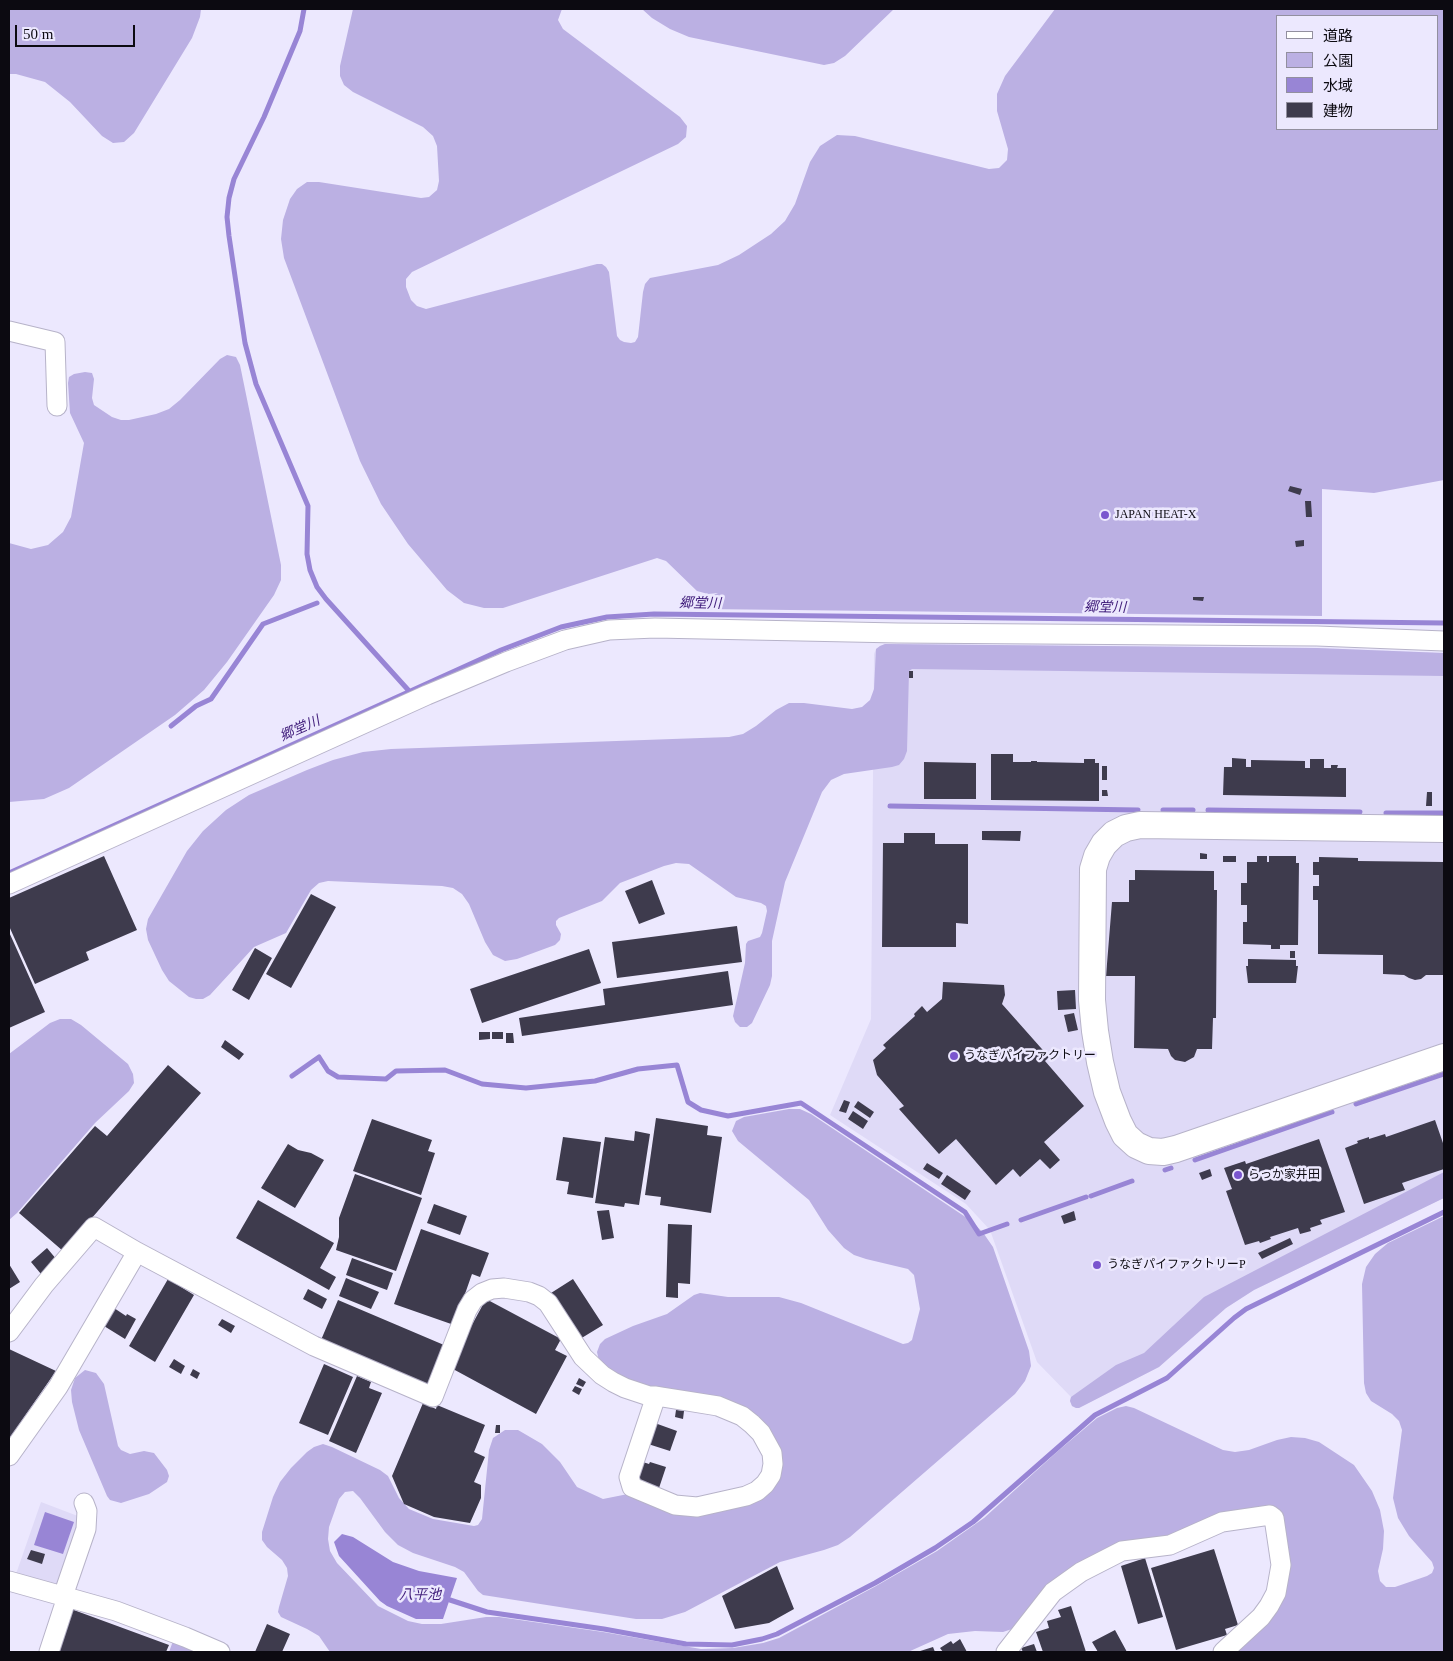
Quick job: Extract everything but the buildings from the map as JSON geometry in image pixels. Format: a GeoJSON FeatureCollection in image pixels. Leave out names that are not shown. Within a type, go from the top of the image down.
{"type":"FeatureCollection","features":[{"type":"Feature","properties":{"kind":"street"},"geometry":{"type":"LineString","coordinates":[[9,331],[55,342],[57,406]]}},
{"type":"Feature","properties":{"kind":"street"},"geometry":{"type":"LineString","coordinates":[[9,884],[427,695],[565,640],[609,630],[655,628],[898,633],[1317,636],[1444,640]]}},
{"type":"Feature","properties":{"kind":"street"},"geometry":{"type":"LineString","coordinates":[[1444,829],[1140,825],[1126,828],[1114,834],[1104,844],[1097,856],[1093,869],[1092,991],[1095,1031],[1107,1092],[1125,1135],[1136,1145],[1149,1151],[1163,1152],[1176,1150],[1444,1057]]}},
{"type":"Feature","properties":{"kind":"street"},"geometry":{"type":"LineString","coordinates":[[9,1332],[44,1285],[94,1228],[314,1346],[433,1397],[467,1310],[473,1300],[482,1293],[492,1289],[504,1288],[529,1292],[539,1296],[548,1303],[575,1347],[592,1367],[602,1375],[624,1388],[656,1396],[718,1406],[742,1416],[752,1424],[764,1438],[772,1453],[772,1470],[765,1484],[757,1491],[746,1496],[691,1507],[675,1505],[632,1487],[629,1477],[656,1396]]}},
{"type":"Feature","properties":{"kind":"street"},"geometry":{"type":"LineString","coordinates":[[9,1456],[58,1388],[137,1252]]}},
{"type":"Feature","properties":{"kind":"street"},"geometry":{"type":"LineString","coordinates":[[48,1652],[86,1529],[87,1511],[84,1503]]}},
{"type":"Feature","properties":{"kind":"street"},"geometry":{"type":"LineString","coordinates":[[1006,1652],[1053,1592],[1081,1572],[1122,1551],[1170,1545],[1222,1522],[1270,1514],[1274,1518],[1281,1565],[1276,1593],[1261,1618],[1223,1652]]}},
{"type":"Feature","properties":{"kind":"street"},"geometry":{"type":"LineString","coordinates":[[9,1581],[116,1611],[220,1652]]}},
{"type":"Feature","properties":{"kind":"shaded area"},"geometry":{"type":"Polygon","coordinates":[[[885,644],[1317,648],[1444,653],[1444,1198],[1254,1290],[1226,1308],[1159,1367],[1079,1408],[1072,1406],[1071,1397],[1037,1362],[990,1230],[966,1204],[830,1115],[871,1019],[874,654],[876,649],[885,644]]]}},
{"type":"Feature","properties":{"kind":"shaded area"},"geometry":{"type":"Polygon","coordinates":[[[41,1502],[83,1518],[60,1586],[16,1574],[41,1502]]]}},
{"type":"Feature","properties":{"kind":"green space"},"geometry":{"type":"Polygon","coordinates":[[[9,9],[201,9],[192,38],[134,133],[124,142],[113,143],[102,136],[70,102],[45,82],[16,74],[9,74],[9,9]]]}},
{"type":"Feature","properties":{"kind":"green space"},"geometry":{"type":"Polygon","coordinates":[[[353,9],[562,9],[558,20],[563,29],[680,117],[687,126],[686,137],[678,144],[412,272],[406,279],[406,287],[411,300],[417,306],[426,309],[602,264],[609,272],[617,336],[624,342],[631,343],[635,342],[638,337],[643,292],[645,284],[650,278],[718,265],[739,255],[771,234],[785,221],[795,204],[810,162],[820,146],[837,135],[855,136],[989,169],[999,168],[1007,160],[1008,149],[997,111],[997,94],[1005,76],[1055,9],[1444,9],[1444,480],[1374,493],[1322,489],[1322,616],[702,609],[702,600],[718,593],[708,594],[697,591],[666,561],[657,558],[503,608],[484,608],[464,603],[447,590],[408,544],[381,504],[360,461],[284,258],[281,239],[283,220],[290,199],[297,189],[307,182],[319,182],[421,198],[429,197],[437,190],[439,181],[437,146],[433,136],[423,127],[353,92],[344,85],[340,76],[340,66],[353,9]]]}},
{"type":"Feature","properties":{"kind":"green space"},"geometry":{"type":"Polygon","coordinates":[[[642,9],[894,9],[845,56],[834,63],[824,65],[689,37],[670,29],[652,18],[642,9]]]}},
{"type":"Feature","properties":{"kind":"green space"},"geometry":{"type":"Polygon","coordinates":[[[227,355],[236,357],[240,365],[281,565],[281,580],[274,595],[227,662],[204,690],[175,715],[69,788],[44,799],[9,802],[9,543],[31,549],[48,545],[63,532],[71,517],[84,443],[70,413],[69,377],[85,372],[92,373],[94,379],[92,398],[94,405],[112,417],[129,420],[169,409],[220,359],[227,355]]]}},
{"type":"Feature","properties":{"kind":"green space"},"geometry":{"type":"Polygon","coordinates":[[[885,644],[1317,648],[1444,653],[1444,676],[912,669],[909,671],[907,751],[904,759],[899,765],[892,767],[844,774],[831,780],[822,792],[785,882],[772,941],[772,976],[770,985],[752,1023],[747,1027],[740,1027],[735,1022],[733,1016],[745,963],[746,944],[748,941],[760,937],[767,911],[766,906],[736,897],[689,864],[676,863],[664,866],[620,883],[602,901],[559,918],[556,921],[556,925],[561,934],[560,940],[555,945],[517,959],[505,961],[493,955],[485,942],[469,904],[462,894],[453,888],[442,886],[328,881],[319,883],[311,890],[286,933],[254,947],[210,995],[203,999],[189,997],[169,981],[148,940],[146,929],[148,919],[187,851],[203,831],[226,810],[249,795],[307,770],[333,760],[363,752],[391,749],[729,737],[743,734],[789,703],[852,709],[862,707],[870,700],[874,689],[876,649],[885,644]]]}},
{"type":"Feature","properties":{"kind":"green space"},"geometry":{"type":"Polygon","coordinates":[[[60,1019],[71,1019],[81,1025],[128,1064],[133,1074],[134,1083],[129,1091],[95,1123],[9,1220],[9,1054],[50,1023],[60,1019]]]}},
{"type":"Feature","properties":{"kind":"green space"},"geometry":{"type":"Polygon","coordinates":[[[789,1109],[800,1109],[811,1114],[973,1222],[984,1234],[993,1247],[1029,1351],[1031,1366],[1025,1381],[1015,1394],[850,1537],[838,1545],[780,1562],[685,1612],[662,1619],[636,1619],[483,1595],[464,1572],[455,1567],[413,1553],[398,1545],[385,1532],[353,1491],[345,1492],[339,1499],[329,1527],[330,1551],[337,1563],[378,1606],[408,1621],[422,1624],[441,1624],[486,1617],[499,1617],[701,1649],[733,1648],[763,1643],[779,1638],[937,1551],[984,1518],[1097,1418],[1117,1408],[1126,1406],[1223,1450],[1235,1452],[1249,1450],[1291,1437],[1319,1442],[1354,1465],[1372,1491],[1380,1510],[1384,1531],[1383,1549],[1378,1571],[1380,1581],[1386,1587],[1395,1587],[1427,1576],[1432,1573],[1434,1568],[1432,1562],[1409,1536],[1398,1518],[1393,1498],[1402,1430],[1399,1421],[1392,1414],[1371,1401],[1366,1393],[1364,1383],[1362,1284],[1366,1267],[1375,1254],[1388,1243],[1444,1216],[1444,1652],[1234,1652],[1267,1622],[1281,1516],[1130,1543],[1012,1629],[1003,1632],[975,1631],[948,1634],[908,1652],[330,1652],[319,1636],[281,1617],[278,1612],[288,1576],[287,1568],[282,1560],[262,1540],[262,1532],[273,1497],[280,1482],[307,1452],[323,1444],[380,1470],[388,1476],[399,1498],[409,1509],[433,1519],[474,1526],[478,1525],[482,1519],[489,1450],[493,1438],[505,1430],[518,1430],[542,1444],[560,1462],[577,1487],[603,1499],[628,1494],[673,1511],[770,1488],[765,1429],[627,1383],[599,1361],[597,1352],[600,1344],[605,1339],[633,1326],[667,1314],[694,1295],[700,1293],[728,1297],[779,1297],[801,1303],[903,1344],[912,1340],[920,1309],[914,1275],[908,1269],[866,1259],[854,1255],[844,1248],[828,1230],[809,1200],[738,1141],[732,1131],[736,1121],[744,1117],[789,1109]]]}},
{"type":"Feature","properties":{"kind":"green space"},"geometry":{"type":"Polygon","coordinates":[[[1444,1172],[1444,1198],[1254,1290],[1226,1308],[1159,1367],[1079,1408],[1072,1406],[1071,1397],[1116,1365],[1144,1353],[1204,1297],[1444,1172]]]}},
{"type":"Feature","properties":{"kind":"green space"},"geometry":{"type":"Polygon","coordinates":[[[85,1370],[96,1373],[104,1384],[118,1446],[121,1450],[130,1454],[144,1451],[154,1453],[167,1470],[169,1476],[167,1482],[149,1494],[121,1503],[110,1500],[107,1496],[79,1430],[72,1402],[71,1390],[75,1378],[85,1370]]]}},
{"type":"Feature","properties":{"kind":"green space"},"geometry":{"type":"Polygon","coordinates":[[[173,1641],[198,1652],[169,1652],[173,1641]]]}},
{"type":"Feature","properties":{"kind":"water"},"geometry":{"type":"Polygon","coordinates":[[[45,1512],[74,1522],[63,1554],[34,1545],[45,1512]]]}},
{"type":"Feature","properties":{"kind":"water","name":"八平池"},"geometry":{"type":"Polygon","coordinates":[[[342,1534],[353,1537],[393,1562],[419,1571],[457,1578],[443,1619],[416,1619],[380,1601],[339,1556],[334,1542],[342,1534]]]}},
{"type":"Feature","properties":{"kind":"waterway"},"geometry":{"type":"LineString","coordinates":[[304,9],[300,31],[264,117],[234,179],[229,198],[227,217],[229,236],[245,343],[256,384],[308,506],[307,554],[310,570],[317,587],[410,692]]}},
{"type":"Feature","properties":{"kind":"waterway"},"geometry":{"type":"LineString","coordinates":[[171,726],[196,706],[211,699],[263,624],[317,603]]}},
{"type":"Feature","properties":{"kind":"waterway","name":"郷堂川"},"geometry":{"type":"LineString","coordinates":[[9,873],[501,650],[561,627],[607,617],[654,614],[1444,623]]}},
{"type":"Feature","properties":{"kind":"waterway"},"geometry":{"type":"LineString","coordinates":[[890,806],[1138,810]]}},
{"type":"Feature","properties":{"kind":"waterway"},"geometry":{"type":"LineString","coordinates":[[1163,810],[1193,810]]}},
{"type":"Feature","properties":{"kind":"waterway"},"geometry":{"type":"LineString","coordinates":[[1208,810],[1360,812]]}},
{"type":"Feature","properties":{"kind":"waterway"},"geometry":{"type":"LineString","coordinates":[[1386,813],[1444,813]]}},
{"type":"Feature","properties":{"kind":"waterway"},"geometry":{"type":"LineString","coordinates":[[292,1076],[319,1057],[328,1071],[338,1077],[386,1079],[396,1071],[445,1070],[482,1084],[526,1088],[595,1081],[638,1069],[677,1065],[688,1102],[701,1110],[728,1116],[801,1103],[965,1212],[979,1234],[1007,1224]]}},
{"type":"Feature","properties":{"kind":"waterway"},"geometry":{"type":"LineString","coordinates":[[1356,1104],[1444,1074]]}},
{"type":"Feature","properties":{"kind":"waterway"},"geometry":{"type":"LineString","coordinates":[[1195,1160],[1332,1112]]}},
{"type":"Feature","properties":{"kind":"waterway"},"geometry":{"type":"LineString","coordinates":[[1165,1170],[1171,1168]]}},
{"type":"Feature","properties":{"kind":"waterway"},"geometry":{"type":"LineString","coordinates":[[1091,1196],[1132,1181]]}},
{"type":"Feature","properties":{"kind":"waterway"},"geometry":{"type":"LineString","coordinates":[[1021,1220],[1086,1197]]}},
{"type":"Feature","properties":{"kind":"waterway"},"geometry":{"type":"LineString","coordinates":[[450,1600],[487,1612],[604,1629],[686,1644],[732,1645],[777,1634],[875,1583],[935,1548],[973,1522],[1095,1415],[1167,1378],[1246,1309],[1444,1212]]}},
{"type":"Feature","properties":{"kind":"place","name":"JAPAN HEAT-X"},"geometry":{"type":"Point","coordinates":[1105,515]}},
{"type":"Feature","properties":{"kind":"place","name":"うなぎパイファクトリー"},"geometry":{"type":"Point","coordinates":[954,1056]}},
{"type":"Feature","properties":{"kind":"place","name":"らっか家井田"},"geometry":{"type":"Point","coordinates":[1238,1175]}},
{"type":"Feature","properties":{"kind":"place","name":"うなぎパイファクトリーP"},"geometry":{"type":"Point","coordinates":[1097,1265]}}]}
